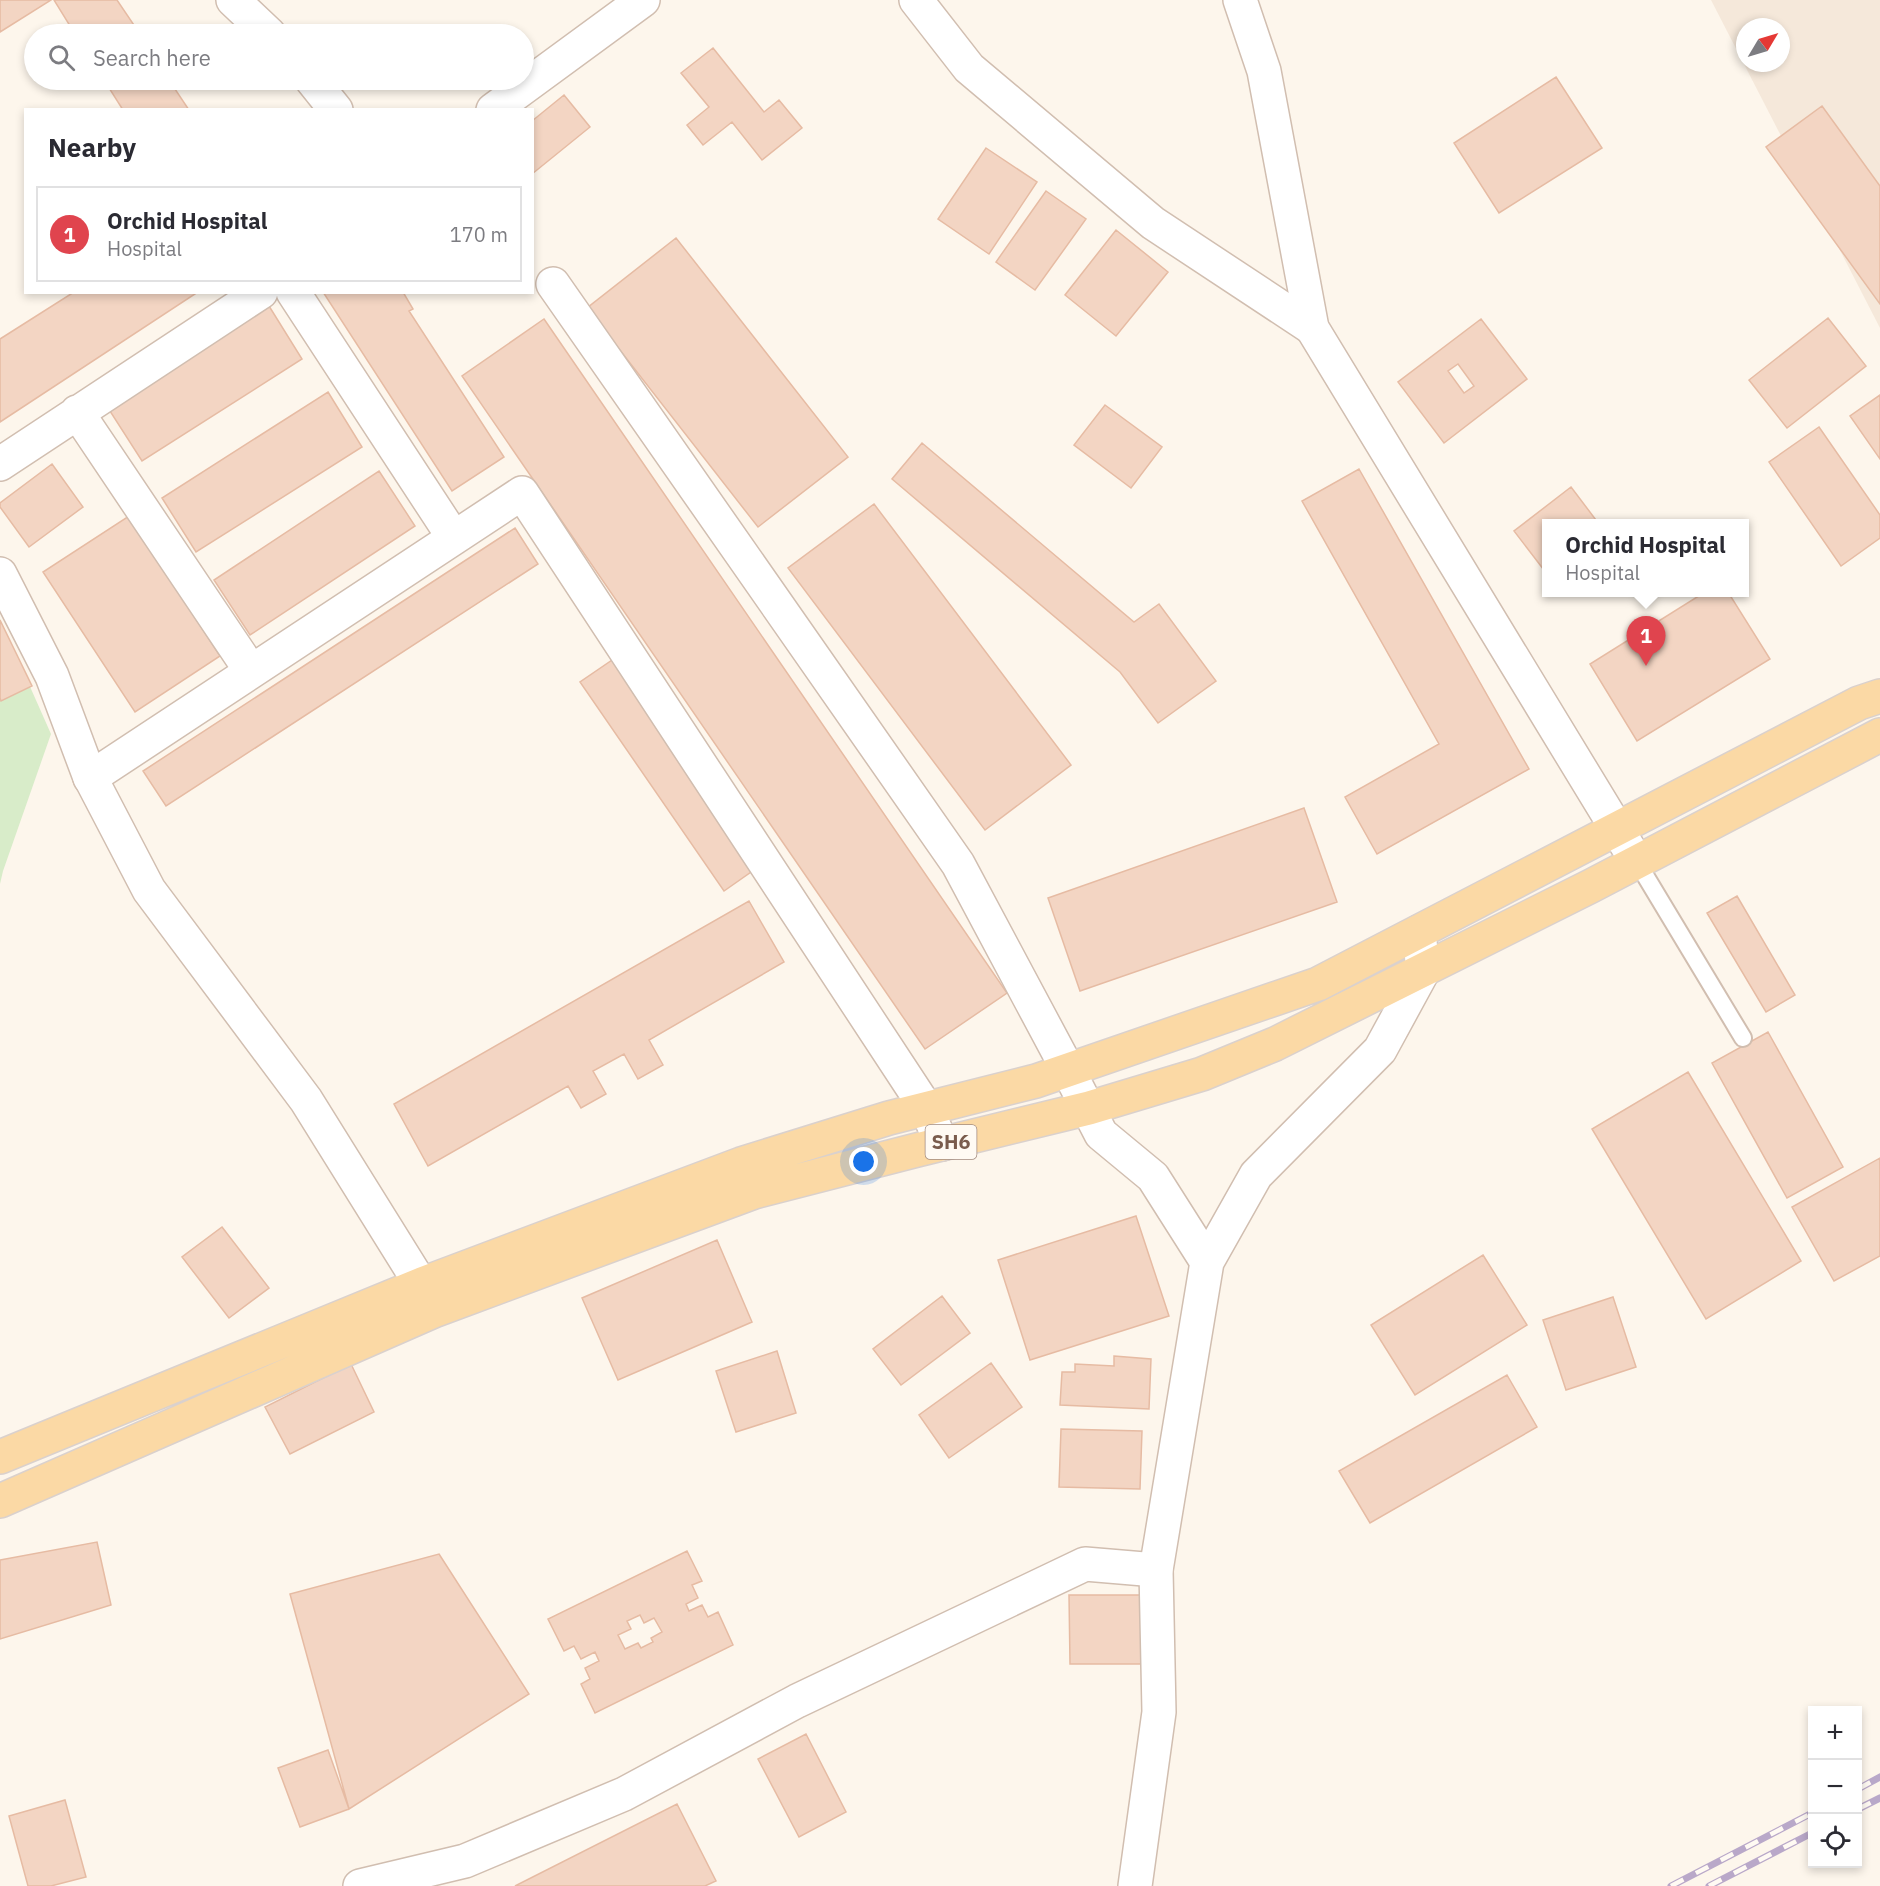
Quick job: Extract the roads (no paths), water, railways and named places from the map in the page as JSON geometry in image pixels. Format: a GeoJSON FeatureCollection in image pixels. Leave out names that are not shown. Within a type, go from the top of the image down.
{"type":"FeatureCollection","features":[{"type":"Feature","properties":{"kind":"main road"},"geometry":{"type":"LineString","coordinates":[[0,1457],[429,1297],[741,1164],[889,1118],[1036,1081],[1318,984],[1859,703],[1880,696]]}},
{"type":"Feature","properties":{"kind":"main road","name":"SH6"},"geometry":{"type":"LineString","coordinates":[[0,1501],[429,1297],[754,1192],[1089,1108],[1202,1074],[1275,1044],[1423,971],[1880,735]]}},
{"type":"Feature","properties":{"kind":"street"},"geometry":{"type":"LineString","coordinates":[[233,0],[258,24]]}},
{"type":"Feature","properties":{"kind":"street"},"geometry":{"type":"LineString","coordinates":[[534,80],[643,0]]}},
{"type":"Feature","properties":{"kind":"street"},"geometry":{"type":"LineString","coordinates":[[916,0],[969,68],[1153,224],[1312,328]]}},
{"type":"Feature","properties":{"kind":"street"},"geometry":{"type":"LineString","coordinates":[[1240,0],[1264,71],[1312,328],[1637,862]]}},
{"type":"Feature","properties":{"kind":"street"},"geometry":{"type":"LineString","coordinates":[[320,90],[334,108]]}},
{"type":"Feature","properties":{"kind":"street"},"geometry":{"type":"LineString","coordinates":[[496,108],[520,90]]}},
{"type":"Feature","properties":{"kind":"street"},"geometry":{"type":"LineString","coordinates":[[553,285],[958,864],[1101,1134],[1153,1177],[1207,1262]]}},
{"type":"Feature","properties":{"kind":"street"},"geometry":{"type":"LineString","coordinates":[[0,464],[258,294]]}},
{"type":"Feature","properties":{"kind":"street"},"geometry":{"type":"LineString","coordinates":[[294,294],[454,538]]}},
{"type":"Feature","properties":{"kind":"street"},"geometry":{"type":"LineString","coordinates":[[77,412],[252,671]]}},
{"type":"Feature","properties":{"kind":"street"},"geometry":{"type":"LineString","coordinates":[[90,778],[522,493],[926,1108],[942,1144]]}},
{"type":"Feature","properties":{"kind":"street"},"geometry":{"type":"LineString","coordinates":[[0,574],[52,676],[90,778],[149,890],[306,1100],[429,1297]]}},
{"type":"Feature","properties":{"kind":"street"},"geometry":{"type":"LineString","coordinates":[[1135,1886],[1159,1712],[1156,1570],[1207,1262],[1256,1175],[1380,1050],[1423,971],[1419,932]]}},
{"type":"Feature","properties":{"kind":"street"},"geometry":{"type":"LineString","coordinates":[[360,1886],[465,1861],[624,1794],[796,1701],[1085,1564],[1156,1570]]}},
{"type":"Feature","properties":{"kind":"lane"},"geometry":{"type":"LineString","coordinates":[[1637,862],[1743,1038]]}},
{"type":"Feature","properties":{"kind":"railway"},"geometry":{"type":"LineString","coordinates":[[1862,1787],[1880,1777]]}},
{"type":"Feature","properties":{"kind":"railway"},"geometry":{"type":"LineString","coordinates":[[1862,1807],[1880,1798]]}},
{"type":"Feature","properties":{"kind":"railway"},"geometry":{"type":"LineString","coordinates":[[1671,1886],[1810,1814]]}},
{"type":"Feature","properties":{"kind":"railway"},"geometry":{"type":"LineString","coordinates":[[1709,1886],[1808,1835]]}},
{"type":"Feature","properties":{"kind":"place","name":"Orchid Hospital"},"geometry":{"type":"Point","coordinates":[1646,666]}}]}
